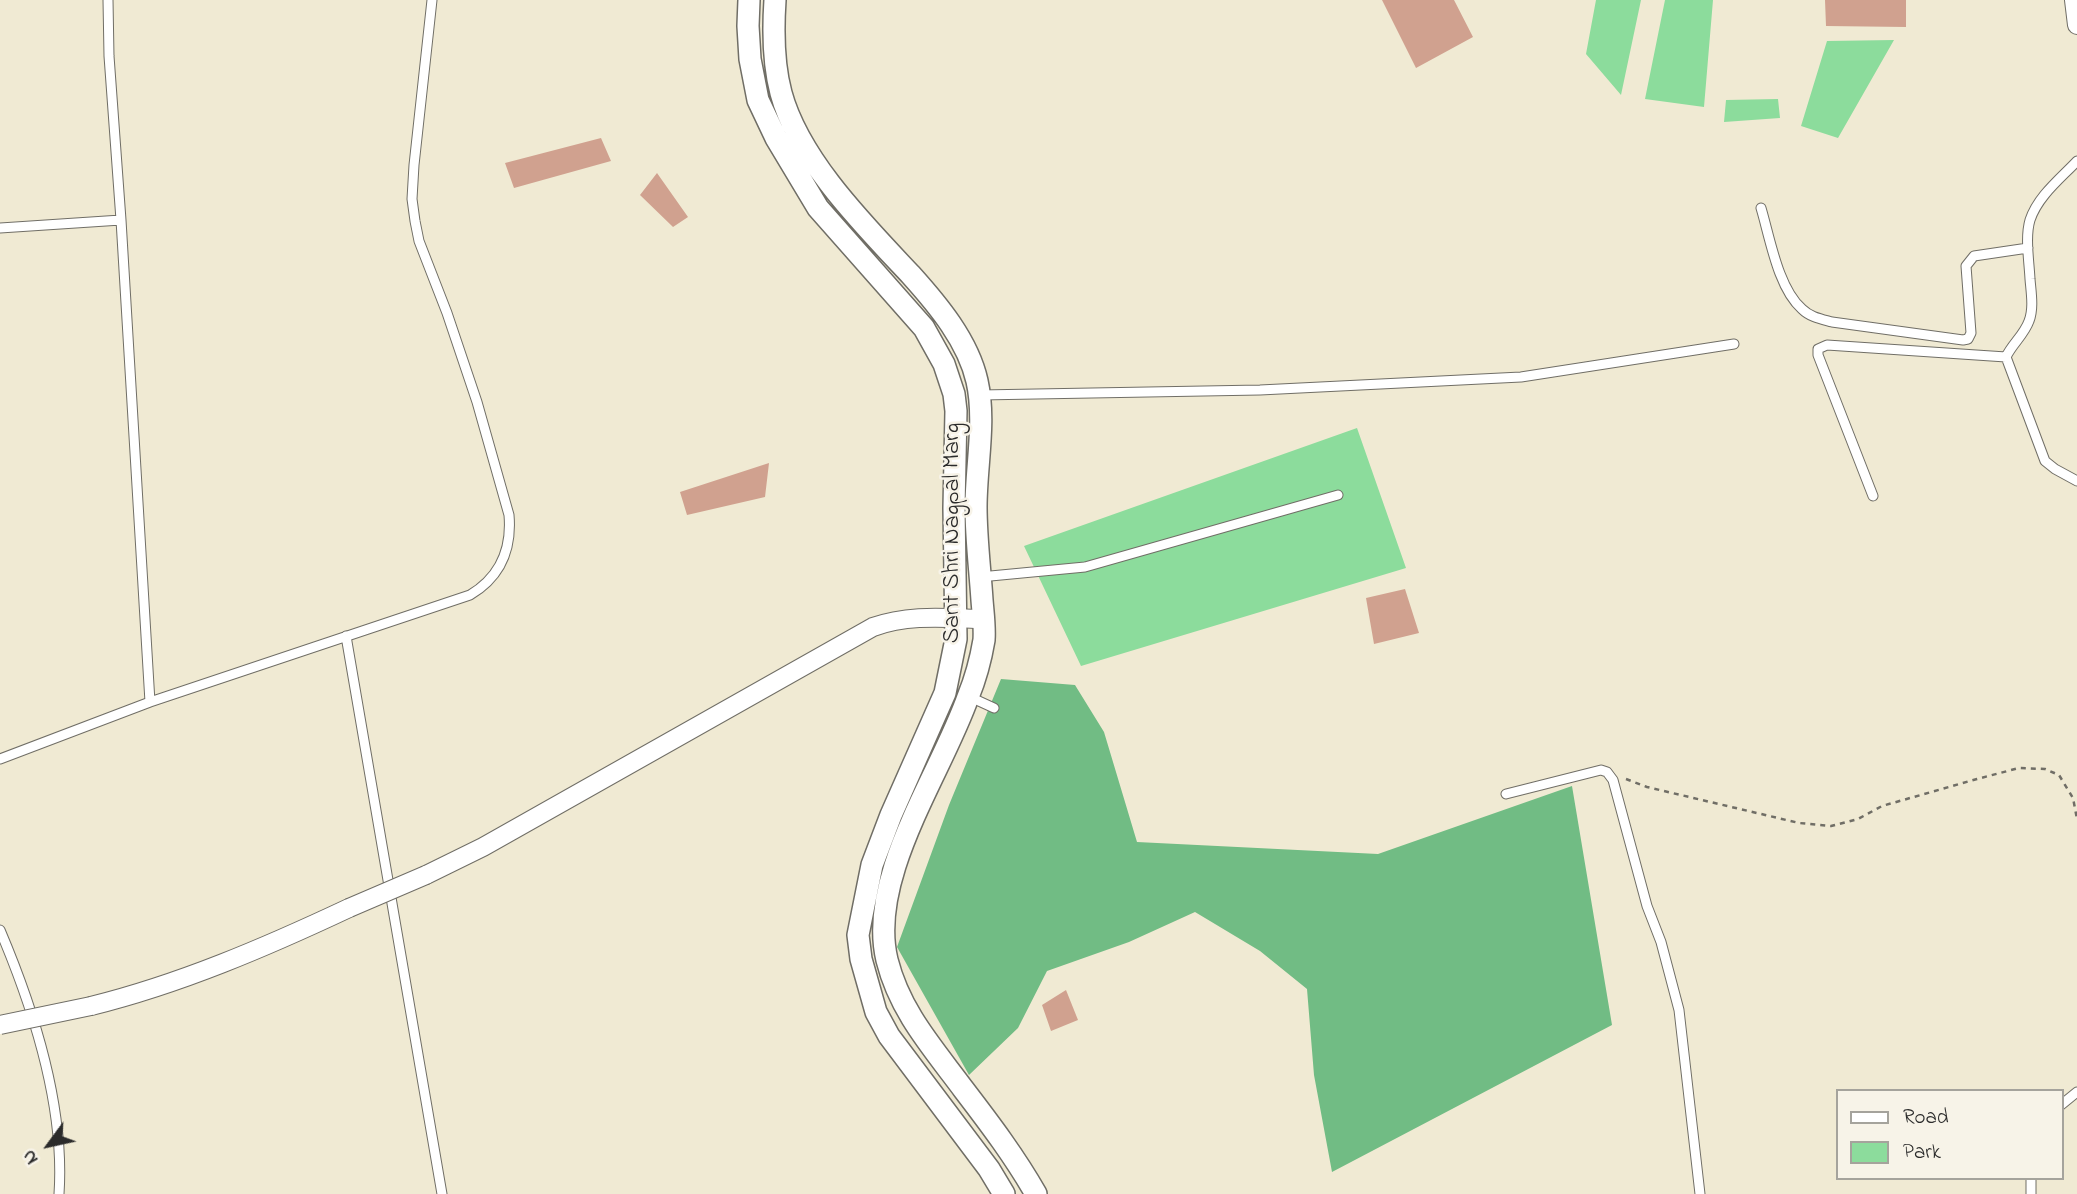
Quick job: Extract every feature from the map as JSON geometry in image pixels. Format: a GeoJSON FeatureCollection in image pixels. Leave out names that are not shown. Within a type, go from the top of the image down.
{"type":"FeatureCollection","features":[{"type":"Feature","properties":{"kind":"street","name":"Sant Shri Nagpal Marg"},"geometry":{"type":"LineString","coordinates":[[749,0],[748,26],[758,100],[776,138],[818,208],[924,328],[939,351],[950,379],[956,411],[956,639],[945,692],[872,865],[858,935],[861,959],[876,1012],[889,1037],[982,1159],[1004,1194]]}},
{"type":"Feature","properties":{"kind":"street","name":"Sant Shri Nagpal Marg"},"geometry":{"type":"LineString","coordinates":[[775,0],[773,27],[781,93],[796,128],[820,169],[846,205],[926,292],[967,351],[977,378],[980,395],[976,510],[984,639],[969,696],[909,830],[893,873],[884,910],[883,935],[902,1002],[917,1028],[1018,1164],[1036,1194]]}},
{"type":"Feature","properties":{"kind":"street"},"geometry":{"type":"LineString","coordinates":[[2074,0],[2077,25]]}},
{"type":"Feature","properties":{"kind":"street"},"geometry":{"type":"LineString","coordinates":[[0,1025],[124,998],[214,967],[426,875],[483,847],[873,627],[905,618],[983,619]]}},
{"type":"Feature","properties":{"kind":"lane"},"geometry":{"type":"LineString","coordinates":[[107,0],[149,702]]}},
{"type":"Feature","properties":{"kind":"lane"},"geometry":{"type":"LineString","coordinates":[[0,759],[149,702],[470,595],[484,587],[495,575],[502,562],[510,529],[509,515],[477,402],[419,241],[412,199],[432,0]]}},
{"type":"Feature","properties":{"kind":"lane"},"geometry":{"type":"LineString","coordinates":[[2077,161],[2040,199],[2030,220],[2028,248],[2032,308],[2029,322],[2010,347],[2006,357],[2045,461],[2077,481]]}},
{"type":"Feature","properties":{"kind":"lane"},"geometry":{"type":"LineString","coordinates":[[1761,208],[1789,292],[1801,309],[1814,318],[1832,322],[1963,341],[1968,339],[1971,333],[1966,266],[1969,260],[1974,256],[2028,248]]}},
{"type":"Feature","properties":{"kind":"lane"},"geometry":{"type":"LineString","coordinates":[[0,228],[121,220]]}},
{"type":"Feature","properties":{"kind":"lane"},"geometry":{"type":"LineString","coordinates":[[980,395],[1260,390],[1521,377],[1734,344]]}},
{"type":"Feature","properties":{"kind":"lane"},"geometry":{"type":"LineString","coordinates":[[1873,496],[1818,355],[1818,349],[1827,345],[2006,357]]}},
{"type":"Feature","properties":{"kind":"lane"},"geometry":{"type":"LineString","coordinates":[[980,578],[1085,568],[1338,495]]}},
{"type":"Feature","properties":{"kind":"lane"},"geometry":{"type":"LineString","coordinates":[[346,636],[442,1194]]}},
{"type":"Feature","properties":{"kind":"lane"},"geometry":{"type":"LineString","coordinates":[[969,696],[993,708]]}},
{"type":"Feature","properties":{"kind":"lane"},"geometry":{"type":"LineString","coordinates":[[1506,794],[1601,770],[1607,772],[1613,780],[1679,1010],[1700,1194]]}},
{"type":"Feature","properties":{"kind":"lane"},"geometry":{"type":"LineString","coordinates":[[0,930],[17,969],[45,1065],[55,1111],[61,1168],[59,1194]]}},
{"type":"Feature","properties":{"kind":"lane"},"geometry":{"type":"LineString","coordinates":[[2063,1103],[2077,1092]]}},
{"type":"Feature","properties":{"kind":"path"},"geometry":{"type":"LineString","coordinates":[[1607,772],[1669,793],[1799,823],[1831,826],[1858,819],[1882,806],[1977,779],[2019,768],[2045,769],[2059,775],[2073,797],[2077,819]]}},
{"type":"Feature","properties":{"kind":"green space"},"geometry":{"type":"Polygon","coordinates":[[[1596,0],[1641,0],[1621,95],[1586,54],[1596,0]]]}},
{"type":"Feature","properties":{"kind":"green space"},"geometry":{"type":"Polygon","coordinates":[[[1665,0],[1713,0],[1704,107],[1645,99],[1665,0]]]}},
{"type":"Feature","properties":{"kind":"green space"},"geometry":{"type":"Polygon","coordinates":[[[1894,40],[1838,138],[1801,126],[1827,41],[1894,40]]]}},
{"type":"Feature","properties":{"kind":"green space"},"geometry":{"type":"Polygon","coordinates":[[[1778,99],[1780,118],[1724,122],[1726,100],[1778,99]]]}},
{"type":"Feature","properties":{"kind":"green space"},"geometry":{"type":"Polygon","coordinates":[[[1357,428],[1406,568],[1081,666],[1024,546],[1357,428]]]}},
{"type":"Feature","properties":{"kind":"green space"},"geometry":{"type":"Polygon","coordinates":[[[1001,679],[1075,685],[1104,732],[1137,842],[1378,854],[1572,786],[1612,1025],[1332,1172],[1314,1075],[1307,989],[1260,951],[1195,912],[1129,942],[1047,971],[1018,1028],[969,1075],[897,947],[949,805],[1001,679]]]}},
{"type":"Feature","properties":{"kind":"building"},"geometry":{"type":"Polygon","coordinates":[[[1382,0],[1454,0],[1473,37],[1416,68],[1382,0]]]}},
{"type":"Feature","properties":{"kind":"building"},"geometry":{"type":"Polygon","coordinates":[[[1825,0],[1906,0],[1906,27],[1826,26],[1825,0]]]}},
{"type":"Feature","properties":{"kind":"building"},"geometry":{"type":"Polygon","coordinates":[[[601,138],[611,161],[514,188],[505,163],[601,138]]]}},
{"type":"Feature","properties":{"kind":"building"},"geometry":{"type":"Polygon","coordinates":[[[657,173],[688,217],[673,227],[640,195],[657,173]]]}},
{"type":"Feature","properties":{"kind":"building"},"geometry":{"type":"Polygon","coordinates":[[[769,463],[765,497],[687,515],[680,492],[769,463]]]}},
{"type":"Feature","properties":{"kind":"building"},"geometry":{"type":"Polygon","coordinates":[[[1405,589],[1419,633],[1374,644],[1366,598],[1405,589]]]}},
{"type":"Feature","properties":{"kind":"building"},"geometry":{"type":"Polygon","coordinates":[[[1066,990],[1078,1020],[1051,1031],[1042,1005],[1066,990]]]}}]}
